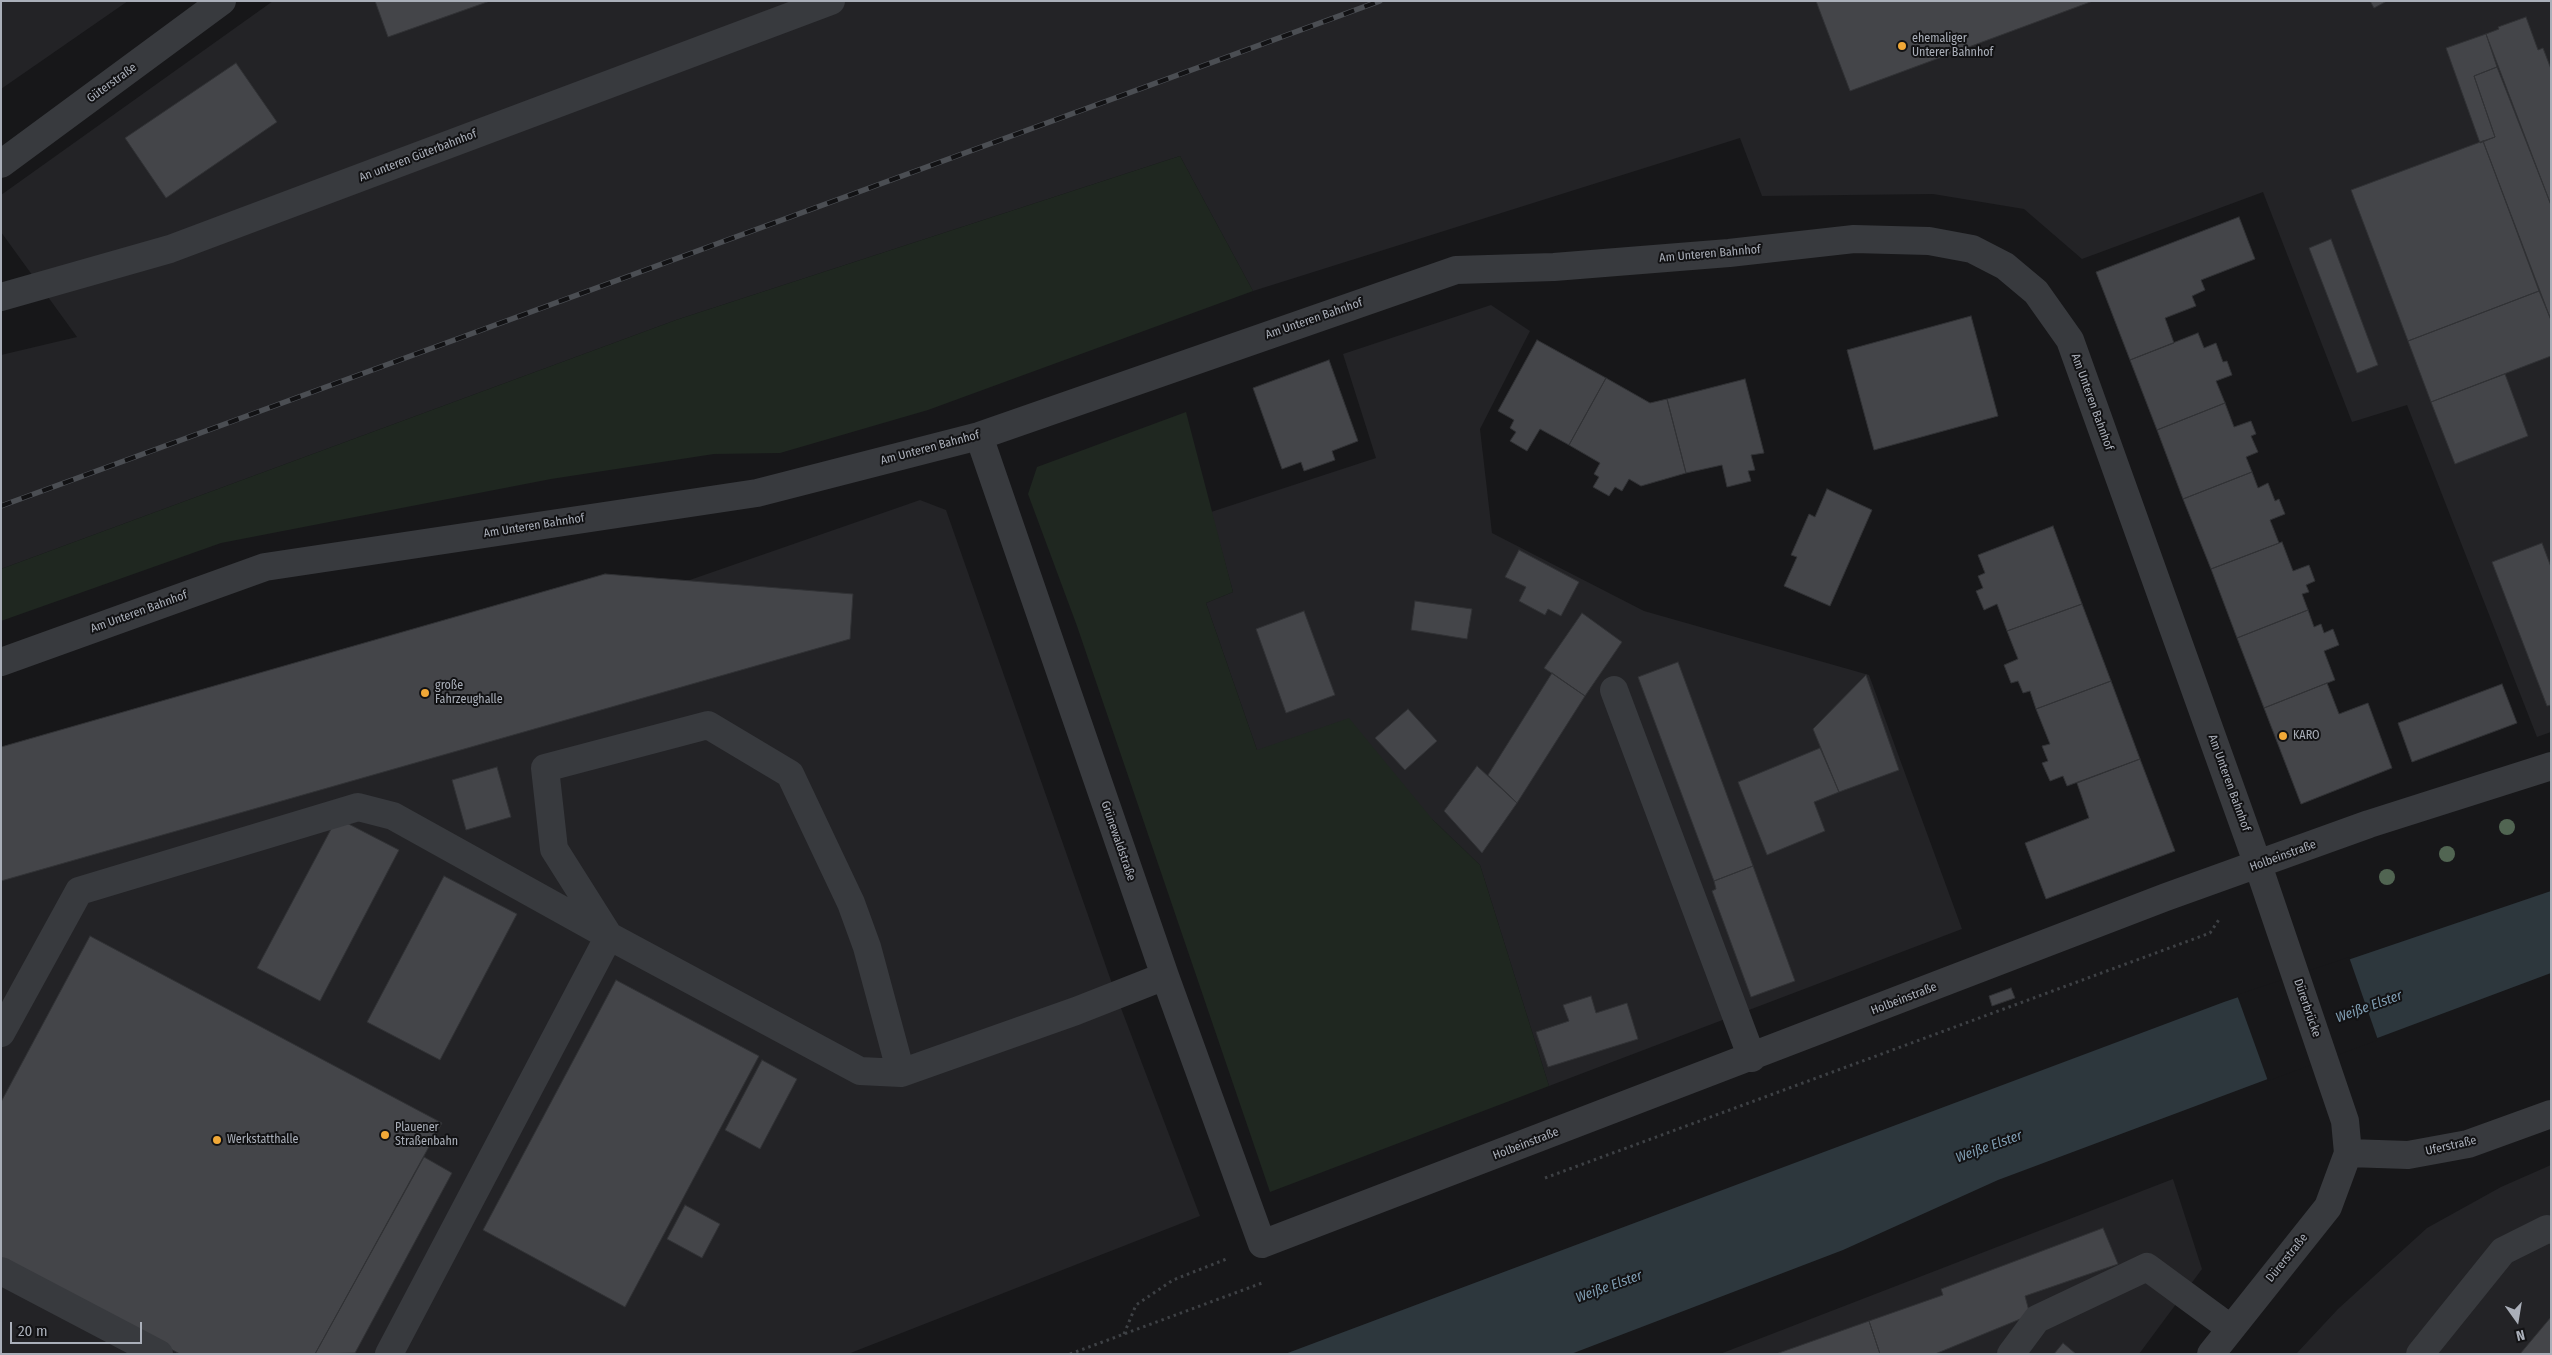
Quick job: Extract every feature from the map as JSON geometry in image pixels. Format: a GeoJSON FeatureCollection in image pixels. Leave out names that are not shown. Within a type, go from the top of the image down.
{"type":"FeatureCollection","features":[{"type":"Feature","properties":{"kind":"street","name":"Güterstraße"},"geometry":{"type":"LineString","coordinates":[[1,164],[222,1]]}},
{"type":"Feature","properties":{"kind":"street","name":"An unteren Güterbahnhof"},"geometry":{"type":"LineString","coordinates":[[1,297],[170,249],[830,1]]}},
{"type":"Feature","properties":{"kind":"street","name":"Am Unteren Bahnhof"},"geometry":{"type":"LineString","coordinates":[[1,662],[265,567],[757,493],[979,436],[1456,270],[1574,265],[1729,253],[1854,239],[1929,241],[1972,250],[2005,266],[2036,292],[2070,340],[2258,865]]}},
{"type":"Feature","properties":{"kind":"street","name":"Grünewaldstraße"},"geometry":{"type":"LineString","coordinates":[[979,436],[1165,976],[1262,1244]]}},
{"type":"Feature","properties":{"kind":"street"},"geometry":{"type":"LineString","coordinates":[[1614,690],[1752,1058]]}},
{"type":"Feature","properties":{"kind":"street"},"geometry":{"type":"LineString","coordinates":[[609,936],[554,849],[545,768],[708,725],[790,774],[851,903],[867,947],[901,1073]]}},
{"type":"Feature","properties":{"kind":"street","name":"Holbeinstraße"},"geometry":{"type":"LineString","coordinates":[[1262,1244],[2166,898],[2370,824],[2551,766]]}},
{"type":"Feature","properties":{"kind":"street"},"geometry":{"type":"LineString","coordinates":[[1,1033],[79,891],[358,807],[393,816],[609,936],[860,1071],[901,1073],[1076,1011],[1165,976]]}},
{"type":"Feature","properties":{"kind":"street","name":"Dürerbrücke"},"geometry":{"type":"LineString","coordinates":[[2258,865],[2345,1121],[2348,1153]]}},
{"type":"Feature","properties":{"kind":"street"},"geometry":{"type":"LineString","coordinates":[[389,1354],[609,936]]}},
{"type":"Feature","properties":{"kind":"street","name":"Uferstraße"},"geometry":{"type":"LineString","coordinates":[[2348,1153],[2408,1155],[2468,1144],[2551,1114]]}},
{"type":"Feature","properties":{"kind":"street","name":"Dürerstraße"},"geometry":{"type":"LineString","coordinates":[[2211,1354],[2328,1207],[2348,1153]]}},
{"type":"Feature","properties":{"kind":"street"},"geometry":{"type":"LineString","coordinates":[[2420,1354],[2504,1250],[2547,1229],[2551,1230]]}},
{"type":"Feature","properties":{"kind":"street"},"geometry":{"type":"LineString","coordinates":[[2011,1354],[2037,1319],[2147,1267],[2230,1328]]}},
{"type":"Feature","properties":{"kind":"street"},"geometry":{"type":"LineString","coordinates":[[1,1271],[159,1354]]}},
{"type":"Feature","properties":{"kind":"path"},"geometry":{"type":"LineString","coordinates":[[1536,1182],[2210,933],[2258,865]]}},
{"type":"Feature","properties":{"kind":"path"},"geometry":{"type":"LineString","coordinates":[[1124,1334],[1136,1306],[1173,1280],[1262,1244]]}},
{"type":"Feature","properties":{"kind":"path"},"geometry":{"type":"LineString","coordinates":[[1070,1354],[1264,1282]]}},
{"type":"Feature","properties":{"kind":"shaded area"},"geometry":{"type":"Polygon","coordinates":[[[1,1],[128,1],[1,89],[1,1]]]}},
{"type":"Feature","properties":{"kind":"shaded area"},"geometry":{"type":"Polygon","coordinates":[[[273,1],[2551,1],[2551,732],[2537,737],[2407,405],[2352,422],[2263,192],[2082,259],[2024,209],[1933,194],[1762,196],[1740,138],[1253,291],[1180,156],[676,320],[1,569],[1,355],[77,337],[1,232],[1,195],[273,1]]]}},
{"type":"Feature","properties":{"kind":"shaded area"},"geometry":{"type":"Polygon","coordinates":[[[1180,156],[1253,291],[928,410],[780,453],[714,454],[551,479],[221,543],[1,621],[1,569],[676,320],[1180,156]]]}},
{"type":"Feature","properties":{"kind":"shaded area"},"geometry":{"type":"Polygon","coordinates":[[[1491,305],[1530,331],[1480,429],[1492,533],[1644,611],[1869,675],[1962,929],[1549,1086],[1480,865],[1433,820],[1257,750],[1206,603],[1233,592],[1211,512],[1376,458],[1343,354],[1491,305]]]}},
{"type":"Feature","properties":{"kind":"shaded area"},"geometry":{"type":"Polygon","coordinates":[[[1186,412],[1233,592],[1206,603],[1257,750],[1349,718],[1433,820],[1480,865],[1549,1086],[1270,1192],[1077,626],[1028,494],[1037,467],[1186,412]]]}},
{"type":"Feature","properties":{"kind":"shaded area"},"geometry":{"type":"Polygon","coordinates":[[[920,500],[946,510],[1116,995],[1200,1216],[848,1354],[1,1354],[1,747],[605,574],[687,581],[920,500]]]}},
{"type":"Feature","properties":{"kind":"shaded area"},"geometry":{"type":"Polygon","coordinates":[[[2551,1165],[2551,1354],[2296,1354],[2338,1309],[2427,1228],[2501,1187],[2551,1165]]]}},
{"type":"Feature","properties":{"kind":"shaded area"},"geometry":{"type":"Polygon","coordinates":[[[2173,1179],[2202,1269],[2139,1354],[1720,1354],[2173,1179]]]}},
{"type":"Feature","properties":{"kind":"water","name":"Weiße Elster"},"geometry":{"type":"Polygon","coordinates":[[[2551,891],[2551,973],[1998,1180],[1843,1250],[1571,1354],[1285,1354],[2224,1002],[2551,891]]]}},
{"type":"Feature","properties":{"kind":"pier"},"geometry":{"type":"Polygon","coordinates":[[[2349,957],[2378,1040],[2268,1081],[2237,995],[2349,957]]]}},
{"type":"Feature","properties":{"kind":"building"},"geometry":{"type":"Polygon","coordinates":[[[375,1],[490,1],[388,37],[375,1]]]}},
{"type":"Feature","properties":{"kind":"building","name":"ehemaliger Unterer Bahnhof"},"geometry":{"type":"Polygon","coordinates":[[[1816,1],[2093,1],[1850,91],[1816,1]]]}},
{"type":"Feature","properties":{"kind":"building"},"geometry":{"type":"Polygon","coordinates":[[[2370,1],[2387,1],[2374,8],[2370,1]]]}},
{"type":"Feature","properties":{"kind":"building"},"geometry":{"type":"Polygon","coordinates":[[[2526,17],[2538,50],[2543,48],[2551,69],[2551,205],[2486,34],[2499,29],[2498,27],[2526,17]]]}},
{"type":"Feature","properties":{"kind":"building"},"geometry":{"type":"Polygon","coordinates":[[[2486,34],[2497,67],[2474,76],[2495,137],[2480,143],[2446,48],[2486,34]]]}},
{"type":"Feature","properties":{"kind":"building"},"geometry":{"type":"Polygon","coordinates":[[[236,63],[277,122],[166,198],[125,138],[236,63]]]}},
{"type":"Feature","properties":{"kind":"building"},"geometry":{"type":"Polygon","coordinates":[[[2497,67],[2551,205],[2551,320],[2483,141],[2495,137],[2474,76],[2497,67]]]}},
{"type":"Feature","properties":{"kind":"building"},"geometry":{"type":"Polygon","coordinates":[[[2483,141],[2539,291],[2408,341],[2351,190],[2483,141]]]}},
{"type":"Feature","properties":{"kind":"building"},"geometry":{"type":"Polygon","coordinates":[[[2239,217],[2255,259],[2201,280],[2205,290],[2192,296],[2196,306],[2165,318],[2174,343],[2130,360],[2096,272],[2239,217]]]}},
{"type":"Feature","properties":{"kind":"building"},"geometry":{"type":"Polygon","coordinates":[[[2331,239],[2378,365],[2357,373],[2309,248],[2331,239]]]}},
{"type":"Feature","properties":{"kind":"building"},"geometry":{"type":"Polygon","coordinates":[[[2539,291],[2551,320],[2551,356],[2431,402],[2408,341],[2539,291]]]}},
{"type":"Feature","properties":{"kind":"building"},"geometry":{"type":"Polygon","coordinates":[[[1971,316],[1998,416],[1874,450],[1847,350],[1971,316]]]}},
{"type":"Feature","properties":{"kind":"building"},"geometry":{"type":"Polygon","coordinates":[[[2198,333],[2204,348],[2216,343],[2223,362],[2227,361],[2232,375],[2216,381],[2225,403],[2157,430],[2130,360],[2198,333]]]}},
{"type":"Feature","properties":{"kind":"building"},"geometry":{"type":"Polygon","coordinates":[[[1537,340],[1606,378],[1569,445],[1540,429],[1527,451],[1510,441],[1516,432],[1510,428],[1514,420],[1498,411],[1537,340]]]}},
{"type":"Feature","properties":{"kind":"building"},"geometry":{"type":"Polygon","coordinates":[[[1329,360],[1358,441],[1332,451],[1335,460],[1304,471],[1301,462],[1282,469],[1253,388],[1329,360]]]}},
{"type":"Feature","properties":{"kind":"building"},"geometry":{"type":"Polygon","coordinates":[[[2505,374],[2528,436],[2455,464],[2431,402],[2505,374]]]}},
{"type":"Feature","properties":{"kind":"building"},"geometry":{"type":"Polygon","coordinates":[[[1606,378],[1650,403],[1667,399],[1686,473],[1641,486],[1629,479],[1622,491],[1615,487],[1609,496],[1593,487],[1599,477],[1594,474],[1600,463],[1569,445],[1606,378]]]}},
{"type":"Feature","properties":{"kind":"building"},"geometry":{"type":"Polygon","coordinates":[[[1745,379],[1764,453],[1751,455],[1755,470],[1748,471],[1751,481],[1727,487],[1722,465],[1686,473],[1667,399],[1745,379]]]}},
{"type":"Feature","properties":{"kind":"building"},"geometry":{"type":"Polygon","coordinates":[[[2225,403],[2234,427],[2251,421],[2256,434],[2251,436],[2258,452],[2246,457],[2252,472],[2183,499],[2157,430],[2225,403]]]}},
{"type":"Feature","properties":{"kind":"building"},"geometry":{"type":"Polygon","coordinates":[[[2252,472],[2258,488],[2268,483],[2275,501],[2279,499],[2285,514],[2270,520],[2279,543],[2211,569],[2183,499],[2252,472]]]}},
{"type":"Feature","properties":{"kind":"building"},"geometry":{"type":"Polygon","coordinates":[[[1827,489],[1872,510],[1830,606],[1784,586],[1797,557],[1791,555],[1809,514],[1815,517],[1827,489]]]}},
{"type":"Feature","properties":{"kind":"building"},"geometry":{"type":"Polygon","coordinates":[[[2053,526],[2082,604],[2007,631],[1997,604],[1984,610],[1976,591],[1983,588],[1978,576],[1985,573],[1978,555],[2053,526]]]}},
{"type":"Feature","properties":{"kind":"building"},"geometry":{"type":"Polygon","coordinates":[[[2282,542],[2293,571],[2309,565],[2315,581],[2306,585],[2309,592],[2302,594],[2308,610],[2237,638],[2211,569],[2282,542]]]}},
{"type":"Feature","properties":{"kind":"building"},"geometry":{"type":"Polygon","coordinates":[[[2542,543],[2551,567],[2551,705],[2547,706],[2492,562],[2542,543]]]}},
{"type":"Feature","properties":{"kind":"building"},"geometry":{"type":"Polygon","coordinates":[[[1519,550],[1579,582],[1561,616],[1548,609],[1545,615],[1519,601],[1526,587],[1505,577],[1519,550]]]}},
{"type":"Feature","properties":{"kind":"building","name":"große Fahrzeughalle"},"geometry":{"type":"Polygon","coordinates":[[[605,574],[853,594],[850,639],[1,881],[1,747],[605,574]]]}},
{"type":"Feature","properties":{"kind":"building"},"geometry":{"type":"Polygon","coordinates":[[[1415,601],[1472,609],[1467,639],[1411,630],[1415,601]]]}},
{"type":"Feature","properties":{"kind":"building"},"geometry":{"type":"Polygon","coordinates":[[[2082,604],[2111,681],[2036,709],[2030,691],[2023,693],[2018,681],[2011,683],[2004,665],[2018,659],[2007,631],[2082,604]]]}},
{"type":"Feature","properties":{"kind":"building"},"geometry":{"type":"Polygon","coordinates":[[[2308,610],[2314,627],[2321,624],[2324,633],[2333,629],[2339,645],[2324,651],[2335,680],[2264,708],[2237,638],[2308,610]]]}},
{"type":"Feature","properties":{"kind":"building"},"geometry":{"type":"Polygon","coordinates":[[[1304,611],[1335,695],[1286,713],[1256,629],[1304,611]]]}},
{"type":"Feature","properties":{"kind":"building"},"geometry":{"type":"Polygon","coordinates":[[[1582,613],[1622,642],[1585,696],[1544,668],[1582,613]]]}},
{"type":"Feature","properties":{"kind":"building"},"geometry":{"type":"Polygon","coordinates":[[[1678,662],[1753,866],[1714,881],[1638,677],[1678,662]]]}},
{"type":"Feature","properties":{"kind":"building"},"geometry":{"type":"Polygon","coordinates":[[[1552,673],[1585,696],[1517,803],[1488,775],[1552,673]]]}},
{"type":"Feature","properties":{"kind":"building"},"geometry":{"type":"Polygon","coordinates":[[[1866,675],[1899,770],[1839,792],[1813,729],[1866,675]]]}},
{"type":"Feature","properties":{"kind":"building"},"geometry":{"type":"Polygon","coordinates":[[[2111,681],[2140,759],[2067,786],[2063,776],[2050,781],[2042,763],[2048,761],[2042,746],[2050,744],[2036,709],[2111,681]]]}},
{"type":"Feature","properties":{"kind":"building"},"geometry":{"type":"Polygon","coordinates":[[[2327,683],[2339,714],[2368,703],[2392,768],[2301,804],[2264,708],[2327,683]]]}},
{"type":"Feature","properties":{"kind":"building"},"geometry":{"type":"Polygon","coordinates":[[[2502,684],[2517,723],[2412,762],[2398,723],[2502,684]]]}},
{"type":"Feature","properties":{"kind":"building"},"geometry":{"type":"Polygon","coordinates":[[[1408,709],[1437,741],[1405,770],[1375,738],[1408,709]]]}},
{"type":"Feature","properties":{"kind":"building"},"geometry":{"type":"Polygon","coordinates":[[[1820,748],[1839,792],[1814,802],[1825,831],[1767,855],[1738,782],[1820,748]]]}},
{"type":"Feature","properties":{"kind":"building"},"geometry":{"type":"Polygon","coordinates":[[[2140,759],[2175,851],[2046,899],[2025,843],[2089,818],[2077,783],[2140,759]]]}},
{"type":"Feature","properties":{"kind":"building"},"geometry":{"type":"Polygon","coordinates":[[[1477,766],[1517,803],[1482,853],[1444,811],[1477,766]]]}},
{"type":"Feature","properties":{"kind":"building"},"geometry":{"type":"Polygon","coordinates":[[[497,767],[511,817],[466,830],[452,780],[497,767]]]}},
{"type":"Feature","properties":{"kind":"building"},"geometry":{"type":"Polygon","coordinates":[[[337,818],[399,850],[320,1001],[257,968],[337,818]]]}},
{"type":"Feature","properties":{"kind":"building"},"geometry":{"type":"Polygon","coordinates":[[[1753,866],[1795,981],[1751,997],[1712,891],[1716,889],[1714,881],[1753,866]]]}},
{"type":"Feature","properties":{"kind":"building"},"geometry":{"type":"Polygon","coordinates":[[[444,876],[517,914],[440,1060],[367,1022],[444,876]]]}},
{"type":"Feature","properties":{"kind":"building","name":"Werkstatthalle"},"geometry":{"type":"Polygon","coordinates":[[[90,936],[442,1123],[315,1354],[180,1354],[1,1259],[1,1102],[90,936]]]}},
{"type":"Feature","properties":{"kind":"building"},"geometry":{"type":"Polygon","coordinates":[[[616,980],[759,1056],[625,1307],[483,1230],[616,980]]]}},
{"type":"Feature","properties":{"kind":"building"},"geometry":{"type":"Polygon","coordinates":[[[2011,988],[2015,998],[1992,1006],[1989,996],[2011,988]]]}},
{"type":"Feature","properties":{"kind":"building"},"geometry":{"type":"Polygon","coordinates":[[[1591,996],[1596,1013],[1627,1003],[1638,1039],[1548,1067],[1536,1032],[1569,1021],[1563,1005],[1591,996]]]}},
{"type":"Feature","properties":{"kind":"building"},"geometry":{"type":"Polygon","coordinates":[[[762,1060],[797,1079],[760,1149],[725,1130],[762,1060]]]}},
{"type":"Feature","properties":{"kind":"building"},"geometry":{"type":"Polygon","coordinates":[[[424,1157],[452,1173],[355,1353],[315,1354],[424,1157]]]}},
{"type":"Feature","properties":{"kind":"building"},"geometry":{"type":"Polygon","coordinates":[[[685,1205],[720,1224],[702,1258],[667,1239],[685,1205]]]}},
{"type":"Feature","properties":{"kind":"building"},"geometry":{"type":"Polygon","coordinates":[[[2103,1228],[2118,1264],[2025,1296],[2030,1315],[1935,1354],[1880,1354],[1869,1321],[1943,1295],[1941,1289],[2103,1228]]]}},
{"type":"Feature","properties":{"kind":"building"},"geometry":{"type":"Polygon","coordinates":[[[2551,1317],[2551,1354],[2520,1354],[2551,1317]]]}},
{"type":"Feature","properties":{"kind":"building"},"geometry":{"type":"Polygon","coordinates":[[[1869,1321],[1880,1354],[1776,1354],[1869,1321]]]}},
{"type":"Feature","properties":{"kind":"building"},"geometry":{"type":"Polygon","coordinates":[[[2063,1343],[2076,1354],[2054,1354],[2063,1343]]]}},
{"type":"Feature","properties":{"kind":"railway"},"geometry":{"type":"LineString","coordinates":[[1,506],[1380,1]]}},
{"type":"Feature","properties":{"kind":"place","name":"ehemaliger Unterer Bahnhof"},"geometry":{"type":"Point","coordinates":[1902,46]}},
{"type":"Feature","properties":{"kind":"place","name":"große Fahrzeughalle"},"geometry":{"type":"Point","coordinates":[425,693]}},
{"type":"Feature","properties":{"kind":"place","name":"KARO"},"geometry":{"type":"Point","coordinates":[2283,736]}},
{"type":"Feature","properties":{"kind":"place","name":"Plauener Straßenbahn"},"geometry":{"type":"Point","coordinates":[385,1135]}},
{"type":"Feature","properties":{"kind":"place","name":"Werkstatthalle"},"geometry":{"type":"Point","coordinates":[217,1140]}}]}
